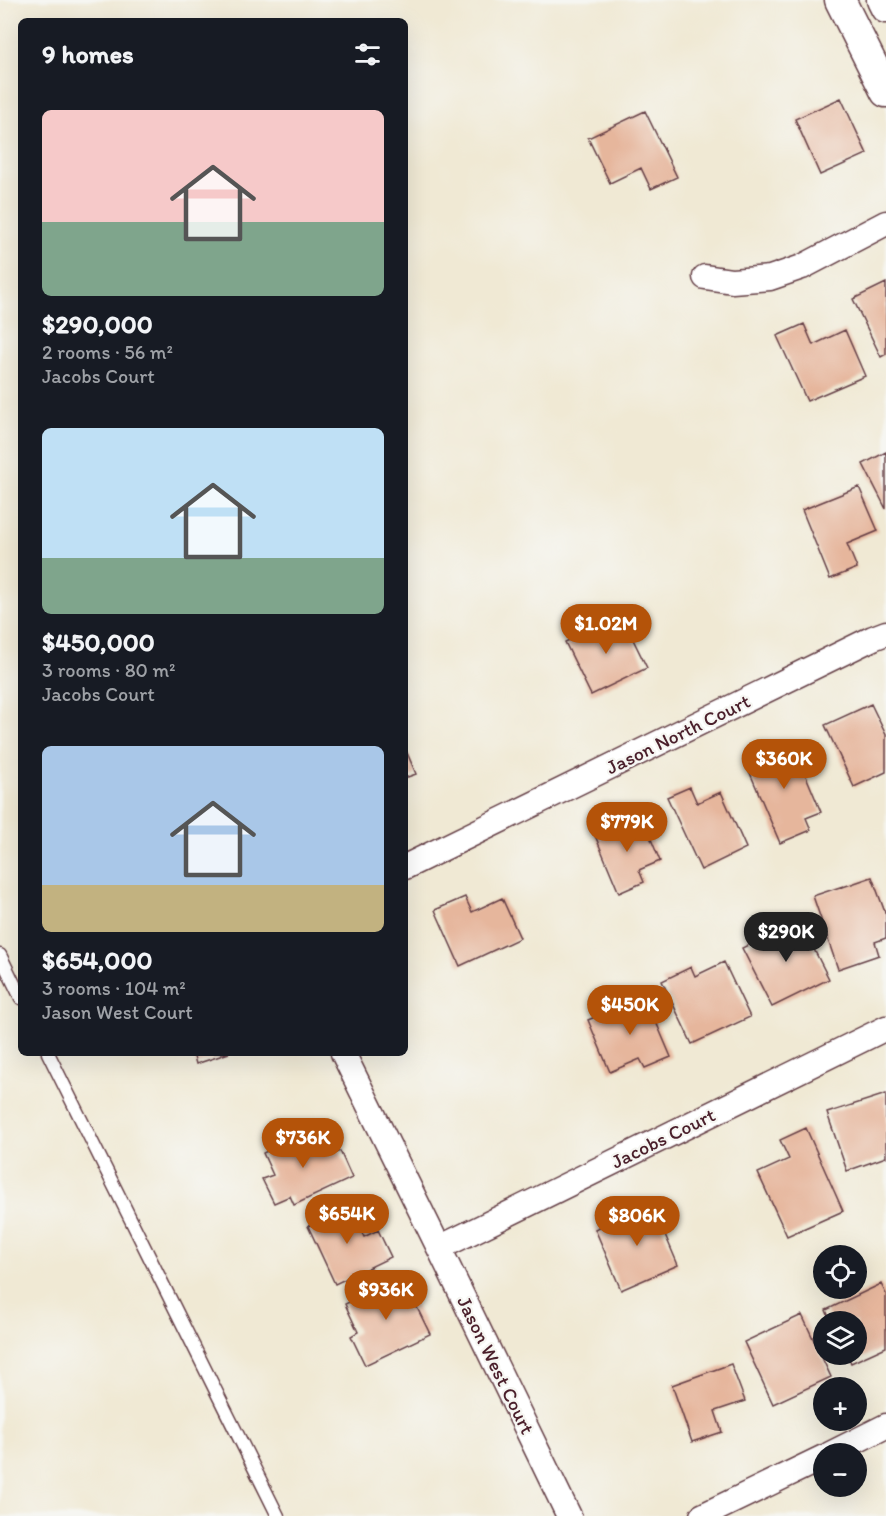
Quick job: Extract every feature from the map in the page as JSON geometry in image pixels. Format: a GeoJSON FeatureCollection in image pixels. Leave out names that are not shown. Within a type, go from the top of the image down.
{"type":"FeatureCollection","features":[{"type":"Feature","properties":{"kind":"street"},"geometry":{"type":"LineString","coordinates":[[840,0],[886,92]]}},
{"type":"Feature","properties":{"kind":"street"},"geometry":{"type":"LineString","coordinates":[[882,0],[886,8]]}},
{"type":"Feature","properties":{"kind":"street"},"geometry":{"type":"LineString","coordinates":[[705,277],[732,281],[770,278],[802,267],[886,224]]}},
{"type":"Feature","properties":{"kind":"street","name":"Jason North Court"},"geometry":{"type":"LineString","coordinates":[[408,866],[886,633]]}},
{"type":"Feature","properties":{"kind":"street","name":"Jacobs Court"},"geometry":{"type":"LineString","coordinates":[[439,1248],[886,1028]]}},
{"type":"Feature","properties":{"kind":"street","name":"Jason West Court"},"geometry":{"type":"LineString","coordinates":[[344,1056],[569,1516]]}},
{"type":"Feature","properties":{"kind":"street"},"geometry":{"type":"LineString","coordinates":[[852,1443],[886,1426]]}},
{"type":"Feature","properties":{"kind":"street"},"geometry":{"type":"LineString","coordinates":[[702,1516],[813,1462]]}},
{"type":"Feature","properties":{"kind":"lane"},"geometry":{"type":"LineString","coordinates":[[0,955],[18,992]]}},
{"type":"Feature","properties":{"kind":"lane"},"geometry":{"type":"LineString","coordinates":[[49,1056],[278,1516]]}},
{"type":"Feature","properties":{"kind":"building"},"geometry":{"type":"Polygon","coordinates":[[[841,98],[867,154],[820,175],[795,119],[841,98]]]}},
{"type":"Feature","properties":{"kind":"building"},"geometry":{"type":"Polygon","coordinates":[[[645,111],[677,177],[651,189],[641,168],[610,183],[588,138],[645,111]]]}},
{"type":"Feature","properties":{"kind":"building"},"geometry":{"type":"Polygon","coordinates":[[[886,283],[886,354],[881,357],[853,299],[886,283]]]}},
{"type":"Feature","properties":{"kind":"building"},"geometry":{"type":"Polygon","coordinates":[[[804,324],[813,345],[845,330],[865,376],[807,401],[777,336],[804,324]]]}},
{"type":"Feature","properties":{"kind":"building"},"geometry":{"type":"Polygon","coordinates":[[[886,452],[886,509],[863,464],[886,452]]]}},
{"type":"Feature","properties":{"kind":"building"},"geometry":{"type":"Polygon","coordinates":[[[859,487],[878,531],[847,544],[857,568],[830,579],[802,510],[859,487]]]}},
{"type":"Feature","properties":{"kind":"building"},"geometry":{"type":"Polygon","coordinates":[[[621,615],[647,668],[591,695],[565,642],[621,615]]]}},
{"type":"Feature","properties":{"kind":"building"},"geometry":{"type":"Polygon","coordinates":[[[871,704],[886,735],[886,772],[854,787],[825,725],[871,704]]]}},
{"type":"Feature","properties":{"kind":"building"},"geometry":{"type":"Polygon","coordinates":[[[791,740],[821,812],[806,818],[811,830],[780,843],[744,759],[791,740]]]}},
{"type":"Feature","properties":{"kind":"building"},"geometry":{"type":"Polygon","coordinates":[[[408,755],[416,774],[408,777],[408,755]]]}},
{"type":"Feature","properties":{"kind":"building"},"geometry":{"type":"Polygon","coordinates":[[[690,787],[697,803],[721,792],[746,848],[701,870],[667,797],[690,787]]]}},
{"type":"Feature","properties":{"kind":"building"},"geometry":{"type":"Polygon","coordinates":[[[619,822],[622,831],[644,822],[660,861],[639,870],[644,882],[619,893],[594,833],[619,822]]]}},
{"type":"Feature","properties":{"kind":"building"},"geometry":{"type":"Polygon","coordinates":[[[872,877],[886,915],[886,938],[875,942],[879,955],[838,969],[813,896],[872,877]]]}},
{"type":"Feature","properties":{"kind":"building"},"geometry":{"type":"Polygon","coordinates":[[[465,897],[472,912],[502,898],[520,938],[460,966],[435,910],[465,897]]]}},
{"type":"Feature","properties":{"kind":"building"},"geometry":{"type":"Polygon","coordinates":[[[799,920],[829,979],[772,1007],[742,948],[799,920]]]}},
{"type":"Feature","properties":{"kind":"building"},"geometry":{"type":"Polygon","coordinates":[[[724,962],[750,1017],[692,1044],[662,981],[691,967],[695,976],[724,962]]]}},
{"type":"Feature","properties":{"kind":"building"},"geometry":{"type":"Polygon","coordinates":[[[645,996],[671,1057],[645,1068],[640,1059],[610,1072],[588,1020],[645,996]]]}},
{"type":"Feature","properties":{"kind":"building"},"geometry":{"type":"Polygon","coordinates":[[[194,1056],[220,1056],[196,1064],[194,1056]]]}},
{"type":"Feature","properties":{"kind":"building"},"geometry":{"type":"Polygon","coordinates":[[[886,1094],[886,1157],[847,1171],[827,1113],[886,1094]]]}},
{"type":"Feature","properties":{"kind":"building"},"geometry":{"type":"Polygon","coordinates":[[[315,1128],[328,1156],[340,1151],[352,1178],[294,1205],[290,1196],[274,1203],[262,1179],[273,1175],[263,1153],[315,1128]]]}},
{"type":"Feature","properties":{"kind":"building"},"geometry":{"type":"Polygon","coordinates":[[[806,1128],[843,1211],[787,1236],[758,1173],[789,1159],[780,1140],[806,1128]]]}},
{"type":"Feature","properties":{"kind":"building"},"geometry":{"type":"Polygon","coordinates":[[[652,1204],[678,1265],[621,1290],[595,1229],[652,1204]]]}},
{"type":"Feature","properties":{"kind":"building"},"geometry":{"type":"Polygon","coordinates":[[[349,1206],[364,1237],[378,1230],[391,1257],[335,1284],[308,1226],[349,1206]]]}},
{"type":"Feature","properties":{"kind":"building"},"geometry":{"type":"Polygon","coordinates":[[[402,1277],[430,1334],[365,1365],[351,1336],[358,1332],[345,1304],[402,1277]]]}},
{"type":"Feature","properties":{"kind":"building"},"geometry":{"type":"Polygon","coordinates":[[[881,1284],[886,1294],[886,1347],[867,1356],[867,1311],[826,1310],[849,1299],[867,1299],[867,1291],[881,1284]]]}},
{"type":"Feature","properties":{"kind":"building"},"geometry":{"type":"Polygon","coordinates":[[[802,1315],[813,1339],[813,1365],[825,1365],[831,1377],[813,1377],[813,1385],[773,1404],[744,1342],[802,1315]]]}},
{"type":"Feature","properties":{"kind":"building"},"geometry":{"type":"Polygon","coordinates":[[[731,1364],[745,1401],[715,1411],[722,1432],[692,1442],[672,1385],[731,1364]]]}}]}
